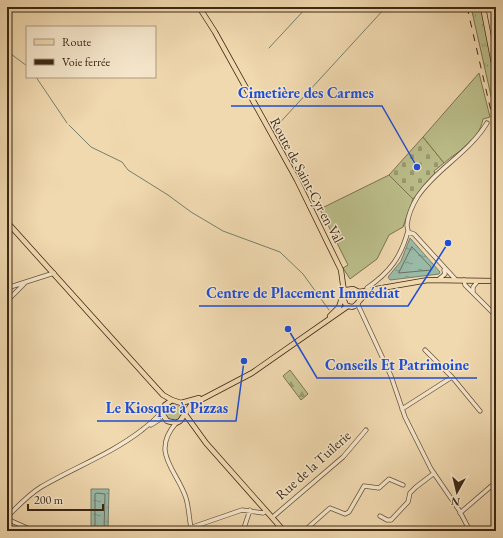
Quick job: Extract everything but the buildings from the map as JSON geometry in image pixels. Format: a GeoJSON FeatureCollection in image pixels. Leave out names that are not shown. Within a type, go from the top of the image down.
{"type":"FeatureCollection","features":[{"type":"Feature","properties":{"kind":"main road","name":"Route de Saint-Cyr en Val"},"geometry":{"type":"LineString","coordinates":[[199,7],[226,52],[297,180],[336,258],[343,277],[350,288]]}},
{"type":"Feature","properties":{"kind":"main road"},"geometry":{"type":"LineString","coordinates":[[483,7],[496,74]]}},
{"type":"Feature","properties":{"kind":"main road"},"geometry":{"type":"LineString","coordinates":[[7,222],[163,395],[181,403],[206,397]]}},
{"type":"Feature","properties":{"kind":"main road","name":"Route de Saint-Cyr en Val"},"geometry":{"type":"LineString","coordinates":[[343,277],[344,292]]}},
{"type":"Feature","properties":{"kind":"main road"},"geometry":{"type":"LineString","coordinates":[[324,323],[339,307],[344,292],[350,288],[359,292],[398,284],[438,280],[496,281]]}},
{"type":"Feature","properties":{"kind":"main road"},"geometry":{"type":"LineString","coordinates":[[342,298],[344,303],[353,307],[358,305],[361,299],[378,289]]}},
{"type":"Feature","properties":{"kind":"main road"},"geometry":{"type":"LineString","coordinates":[[359,292],[361,299]]}},
{"type":"Feature","properties":{"kind":"main road"},"geometry":{"type":"LineString","coordinates":[[183,418],[191,404],[252,373],[348,306]]}},
{"type":"Feature","properties":{"kind":"main road"},"geometry":{"type":"LineString","coordinates":[[152,383],[165,404]]}},
{"type":"Feature","properties":{"kind":"main road"},"geometry":{"type":"LineString","coordinates":[[166,420],[162,410],[165,404],[172,400]]}},
{"type":"Feature","properties":{"kind":"main road"},"geometry":{"type":"LineString","coordinates":[[181,403],[183,418],[284,531]]}},
{"type":"Feature","properties":{"kind":"main road"},"geometry":{"type":"LineString","coordinates":[[159,420],[183,418]]}},
{"type":"Feature","properties":{"kind":"street"},"geometry":{"type":"LineString","coordinates":[[367,288],[390,270],[399,255],[406,232],[408,232],[408,218],[417,197],[431,180],[468,148],[487,123]]}},
{"type":"Feature","properties":{"kind":"street"},"geometry":{"type":"LineString","coordinates":[[408,232],[414,234],[443,267],[454,276],[456,280]]}},
{"type":"Feature","properties":{"kind":"street"},"geometry":{"type":"LineString","coordinates":[[438,280],[445,274],[443,267]]}},
{"type":"Feature","properties":{"kind":"street"},"geometry":{"type":"LineString","coordinates":[[7,288],[24,284],[54,273]]}},
{"type":"Feature","properties":{"kind":"street"},"geometry":{"type":"LineString","coordinates":[[464,280],[465,285],[496,316]]}},
{"type":"Feature","properties":{"kind":"street"},"geometry":{"type":"LineString","coordinates":[[473,292],[473,287],[478,281]]}},
{"type":"Feature","properties":{"kind":"street"},"geometry":{"type":"LineString","coordinates":[[7,301],[24,284]]}},
{"type":"Feature","properties":{"kind":"street"},"geometry":{"type":"LineString","coordinates":[[358,305],[391,376],[402,409],[433,474],[460,513],[470,531]]}},
{"type":"Feature","properties":{"kind":"street"},"geometry":{"type":"LineString","coordinates":[[425,350],[452,377],[480,411]]}},
{"type":"Feature","properties":{"kind":"street"},"geometry":{"type":"LineString","coordinates":[[402,409],[452,377]]}},
{"type":"Feature","properties":{"kind":"street"},"geometry":{"type":"LineString","coordinates":[[135,436],[159,416],[162,410]]}},
{"type":"Feature","properties":{"kind":"street"},"geometry":{"type":"LineString","coordinates":[[183,418],[168,437],[164,446],[165,457],[186,498],[190,529]]}},
{"type":"Feature","properties":{"kind":"street"},"geometry":{"type":"LineString","coordinates":[[34,531],[7,518],[39,488],[108,453],[159,420]]}},
{"type":"Feature","properties":{"kind":"street"},"geometry":{"type":"LineString","coordinates":[[166,420],[169,426],[168,437]]}},
{"type":"Feature","properties":{"kind":"street","name":"Rue de la Tuilerie"},"geometry":{"type":"LineString","coordinates":[[274,516],[343,457],[366,430]]}},
{"type":"Feature","properties":{"kind":"street"},"geometry":{"type":"LineString","coordinates":[[380,516],[387,520],[391,520],[407,503],[410,493],[433,474]]}},
{"type":"Feature","properties":{"kind":"street"},"geometry":{"type":"LineString","coordinates":[[304,531],[330,508],[345,514],[349,512],[364,486],[379,488],[389,479],[403,486]]}},
{"type":"Feature","properties":{"kind":"street"},"geometry":{"type":"LineString","coordinates":[[460,513],[496,482]]}},
{"type":"Feature","properties":{"kind":"street"},"geometry":{"type":"LineString","coordinates":[[181,531],[190,529],[232,512],[250,510],[263,513],[266,511]]}},
{"type":"Feature","properties":{"kind":"street"},"geometry":{"type":"LineString","coordinates":[[243,531],[250,510]]}},
{"type":"Feature","properties":{"kind":"green space"},"geometry":{"type":"Polygon","coordinates":[[[471,7],[481,7],[496,81],[496,118],[471,7]]]}},
{"type":"Feature","properties":{"kind":"green space"},"geometry":{"type":"Polygon","coordinates":[[[479,73],[490,117],[483,119],[477,134],[462,150],[444,163],[423,137],[479,73]]]}},
{"type":"Feature","properties":{"kind":"green space"},"geometry":{"type":"Polygon","coordinates":[[[423,137],[444,163],[434,171],[435,174],[413,199],[389,175],[423,137]]]}},
{"type":"Feature","properties":{"kind":"green space"},"geometry":{"type":"Polygon","coordinates":[[[389,175],[413,199],[403,227],[389,235],[377,259],[350,279],[343,268],[348,265],[320,209],[389,175]]]}},
{"type":"Feature","properties":{"kind":"green space"},"geometry":{"type":"Polygon","coordinates":[[[290,370],[308,394],[301,400],[283,376],[290,370]]]}},
{"type":"Feature","properties":{"kind":"green space"},"geometry":{"type":"Polygon","coordinates":[[[174,403],[178,404],[182,408],[182,416],[178,420],[174,421],[170,420],[166,416],[165,412],[166,408],[170,404],[174,403]]]}},
{"type":"Feature","properties":{"kind":"water"},"geometry":{"type":"Polygon","coordinates":[[[410,238],[440,272],[439,274],[390,280],[388,277],[401,261],[410,238]]]}},
{"type":"Feature","properties":{"kind":"water"},"geometry":{"type":"Polygon","coordinates":[[[91,489],[109,489],[108,530],[91,530],[91,489]]]}},
{"type":"Feature","properties":{"kind":"waterway"},"geometry":{"type":"LineString","coordinates":[[269,48],[307,7]]}},
{"type":"Feature","properties":{"kind":"waterway"},"geometry":{"type":"LineString","coordinates":[[275,128],[386,7]]}},
{"type":"Feature","properties":{"kind":"waterway"},"geometry":{"type":"LineString","coordinates":[[7,51],[26,65]]}},
{"type":"Feature","properties":{"kind":"waterway"},"geometry":{"type":"LineString","coordinates":[[37,78],[67,123]]}},
{"type":"Feature","properties":{"kind":"waterway"},"geometry":{"type":"LineString","coordinates":[[69,125],[91,147],[122,162],[128,170],[168,195],[191,212],[223,231],[280,252],[303,274],[329,310]]}},
{"type":"Feature","properties":{"kind":"railway"},"geometry":{"type":"LineString","coordinates":[[467,7],[496,133]]}},
{"type":"Feature","properties":{"kind":"place","name":"Cimetière des Carmes"},"geometry":{"type":"Point","coordinates":[417,167]}},
{"type":"Feature","properties":{"kind":"place","name":"Centre de Placement Immédiat"},"geometry":{"type":"Point","coordinates":[448,243]}},
{"type":"Feature","properties":{"kind":"place","name":"Conseils Et Patrimoine"},"geometry":{"type":"Point","coordinates":[288,329]}},
{"type":"Feature","properties":{"kind":"place","name":"Le Kiosque à Pizzas"},"geometry":{"type":"Point","coordinates":[244,361]}}]}
